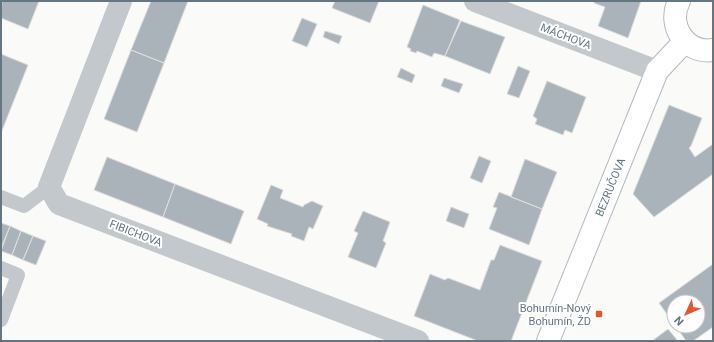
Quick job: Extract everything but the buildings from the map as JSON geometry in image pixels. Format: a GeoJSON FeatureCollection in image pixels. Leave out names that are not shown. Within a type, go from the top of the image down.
{"type":"FeatureCollection","features":[{"type":"Feature","properties":{"kind":"main road"},"geometry":{"type":"LineString","coordinates":[[679,1],[676,7],[674,20],[677,32],[694,48],[706,51],[713,50]]}},
{"type":"Feature","properties":{"kind":"main road","name":"BEZRUČOVA"},"geometry":{"type":"LineString","coordinates":[[548,341],[657,71],[685,41]]}},
{"type":"Feature","properties":{"kind":"street"},"geometry":{"type":"LineString","coordinates":[[48,187],[120,1]]}},
{"type":"Feature","properties":{"kind":"street","name":"MÁCHOVA"},"geometry":{"type":"LineString","coordinates":[[475,1],[657,71]]}},
{"type":"Feature","properties":{"kind":"street","name":"FIBICHOVA"},"geometry":{"type":"LineString","coordinates":[[48,187],[59,204],[418,341]]}},
{"type":"Feature","properties":{"kind":"lane"},"geometry":{"type":"LineString","coordinates":[[1,197],[24,206],[48,187]]}},
{"type":"Feature","properties":{"kind":"lane"},"geometry":{"type":"LineString","coordinates":[[1,268],[18,275],[1,320]]}},
{"type":"Feature","properties":{"kind":"place","name":"Bohumín-Nový Bohumín, ŽD"},"geometry":{"type":"Point","coordinates":[599,314]}}]}
